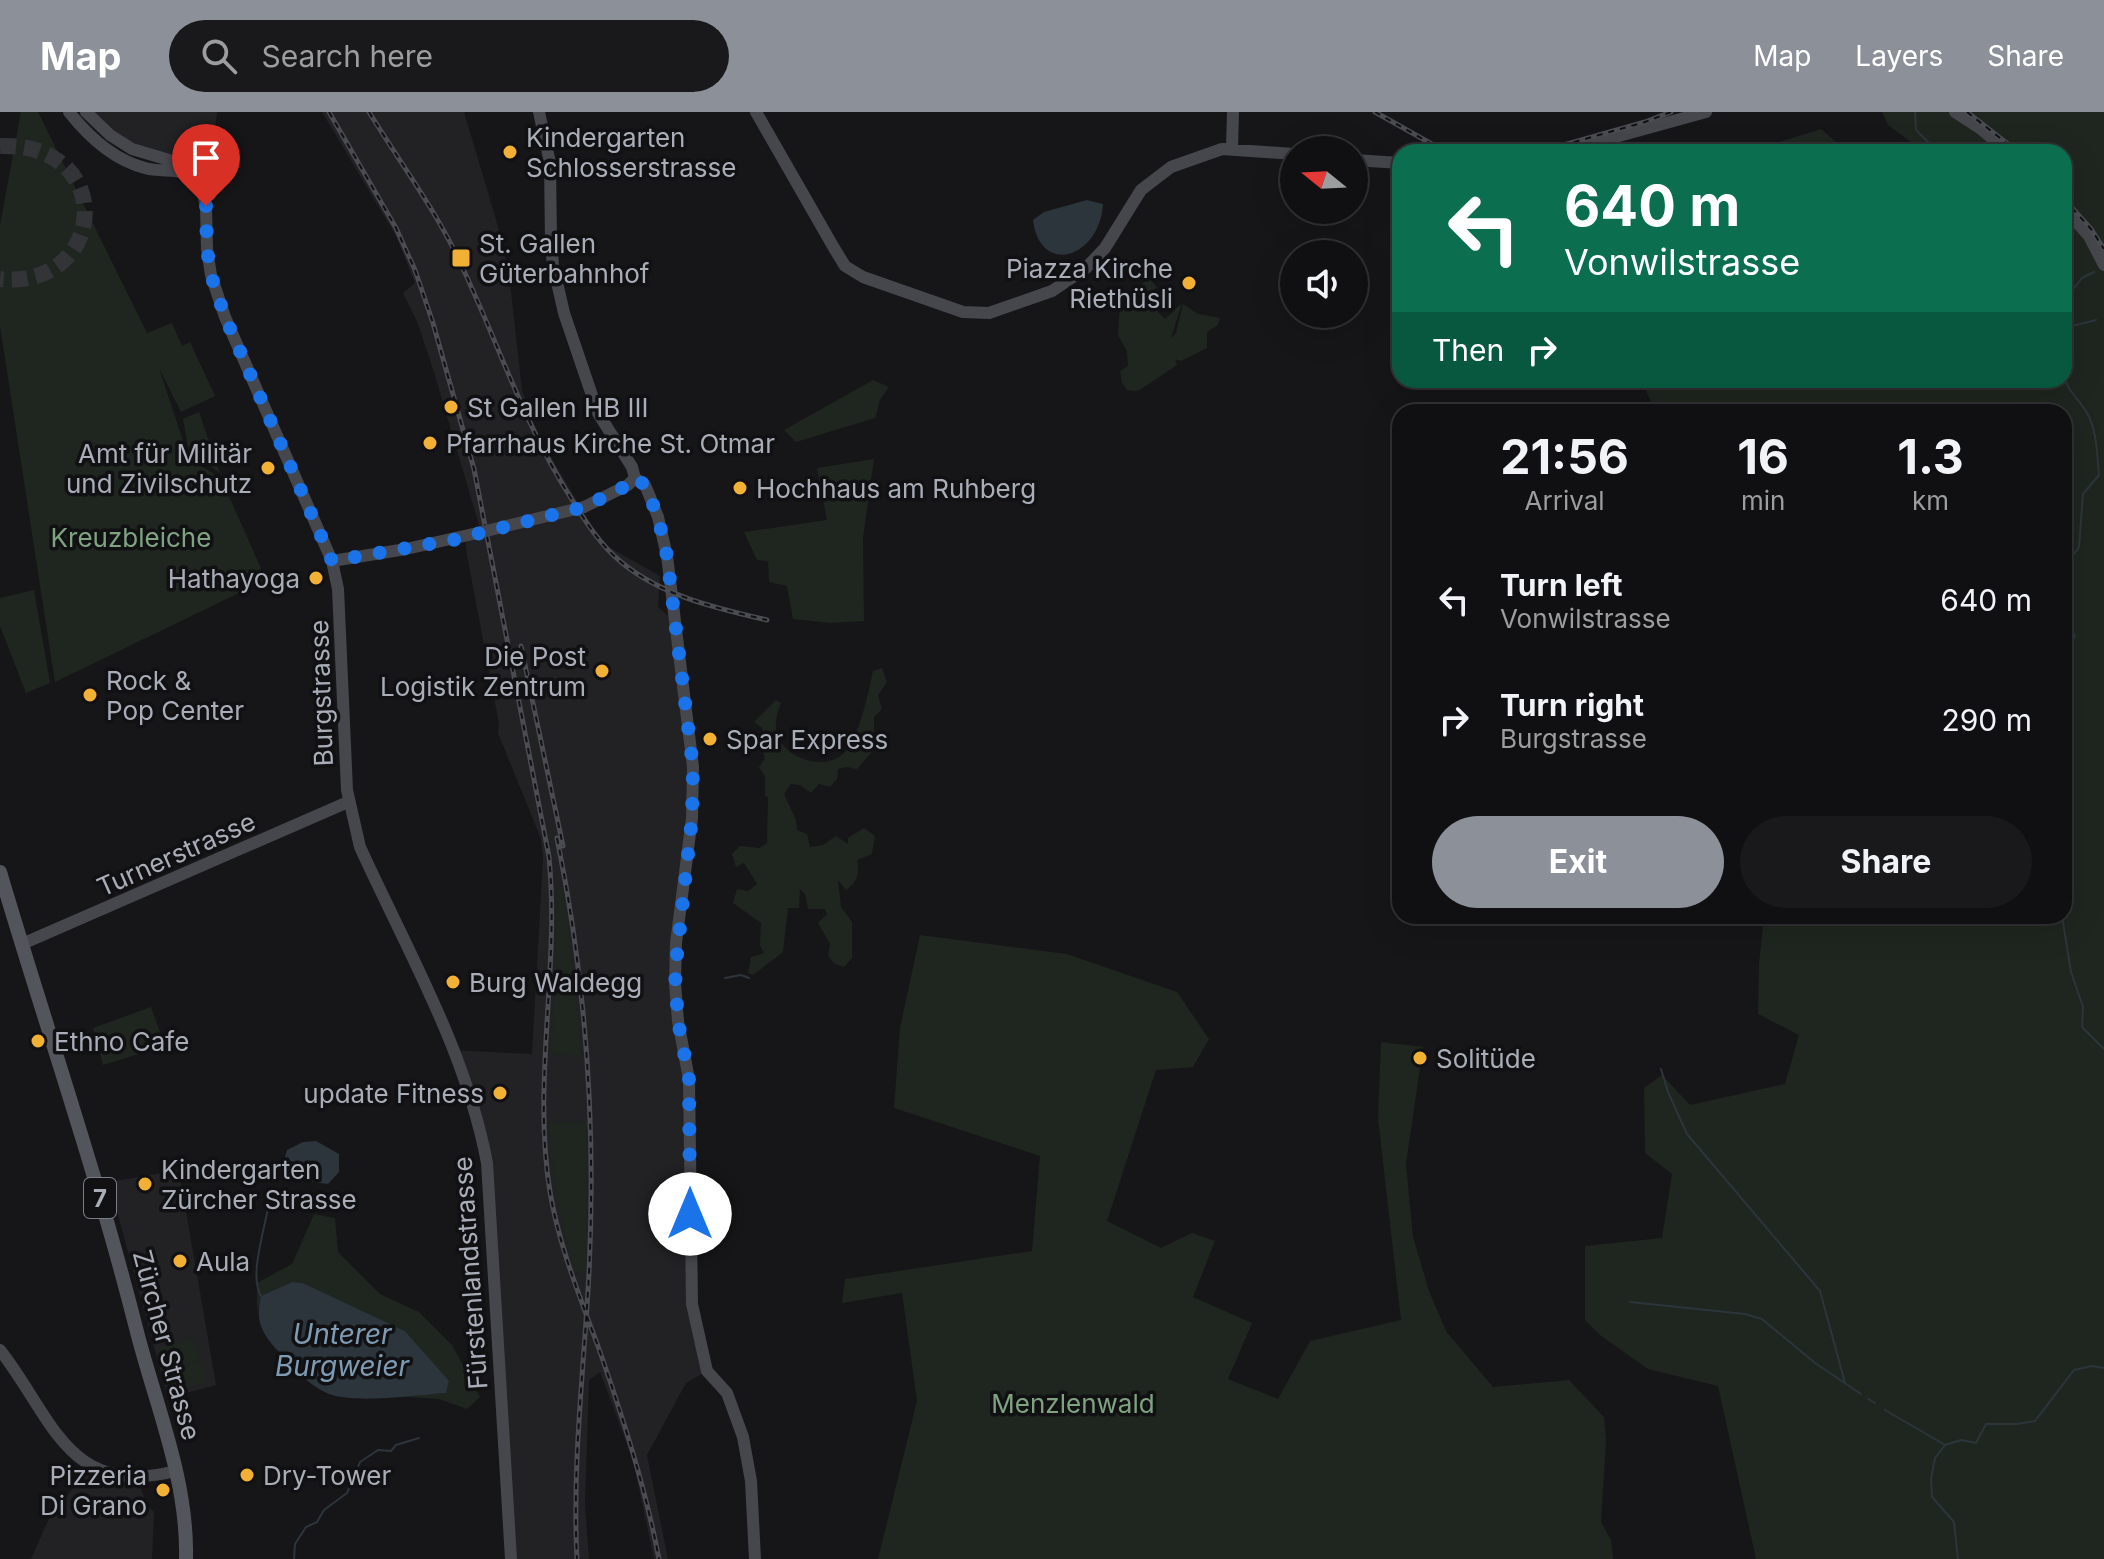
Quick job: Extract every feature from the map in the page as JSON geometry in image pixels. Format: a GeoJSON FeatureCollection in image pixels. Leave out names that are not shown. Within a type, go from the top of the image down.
{"type":"FeatureCollection","features":[{"type":"Feature","properties":{"kind":"main road"},"geometry":{"type":"LineString","coordinates":[[69,112],[93,138],[121,158],[144,168],[188,173],[197,177],[206,206]]}},
{"type":"Feature","properties":{"kind":"main road","name":"Burgstrasse"},"geometry":{"type":"LineString","coordinates":[[86,112],[110,135],[132,149],[203,170],[210,186],[206,206],[211,275],[225,317],[332,561],[338,589],[348,802],[360,847],[408,951]]}},
{"type":"Feature","properties":{"kind":"main road"},"geometry":{"type":"LineString","coordinates":[[539,112],[550,163],[552,253],[564,313],[598,413],[632,467],[635,478],[645,485],[658,517],[665,547],[693,767],[692,818],[675,973],[678,1021],[689,1079],[692,1304],[707,1371],[727,1393],[743,1437],[751,1481],[755,1559]]}},
{"type":"Feature","properties":{"kind":"main road"},"geometry":{"type":"LineString","coordinates":[[756,112],[849,269],[873,281],[976,314],[1001,310],[1043,295],[1086,268],[1105,248],[1135,197],[1150,181],[1171,167],[1211,151],[1232,148],[1280,153]]}},
{"type":"Feature","properties":{"kind":"main road"},"geometry":{"type":"LineString","coordinates":[[1232,148],[1233,112]]}},
{"type":"Feature","properties":{"kind":"main road"},"geometry":{"type":"LineString","coordinates":[[1590,144],[1706,112]]}},
{"type":"Feature","properties":{"kind":"main road"},"geometry":{"type":"LineString","coordinates":[[1955,112],[1999,144]]}},
{"type":"Feature","properties":{"kind":"main road"},"geometry":{"type":"LineString","coordinates":[[1368,161],[1392,162]]}},
{"type":"Feature","properties":{"kind":"main road"},"geometry":{"type":"LineString","coordinates":[[2072,217],[2089,236],[2104,265]]}},
{"type":"Feature","properties":{"kind":"main road"},"geometry":{"type":"LineString","coordinates":[[332,561],[415,548],[584,507],[628,485],[635,478]]}},
{"type":"Feature","properties":{"kind":"main road","name":"Turnerstrasse"},"geometry":{"type":"LineString","coordinates":[[22,944],[348,802]]}},
{"type":"Feature","properties":{"kind":"main road","name":"Zürcher Strasse"},"geometry":{"type":"LineString","coordinates":[[0,872],[106,1218],[176,1471],[185,1520],[186,1559]]}},
{"type":"Feature","properties":{"kind":"main road","name":"Fürstenlandstrasse"},"geometry":{"type":"LineString","coordinates":[[408,951],[467,1084],[487,1163],[511,1559]]}},
{"type":"Feature","properties":{"kind":"main road"},"geometry":{"type":"LineString","coordinates":[[0,1350],[60,1439],[85,1464],[126,1477],[176,1471]]}},
{"type":"Feature","properties":{"kind":"shaded area"},"geometry":{"type":"Polygon","coordinates":[[[86,112],[217,112],[213,150],[198,167],[150,156],[86,112]]]}},
{"type":"Feature","properties":{"kind":"shaded area"},"geometry":{"type":"Polygon","coordinates":[[[322,112],[464,112],[509,274],[522,390],[538,435],[597,535],[609,547],[660,576],[658,607],[676,623],[693,767],[676,943],[689,1079],[691,1281],[707,1371],[686,1383],[647,1455],[668,1559],[654,1559],[633,1460],[600,1372],[589,1380],[585,1504],[589,1559],[511,1559],[491,1197],[453,1050],[532,1054],[543,858],[541,839],[498,733],[499,724],[465,537],[481,532],[434,372],[418,324],[403,293],[415,283],[396,236],[322,112]]]}},
{"type":"Feature","properties":{"kind":"shaded area"},"geometry":{"type":"Polygon","coordinates":[[[179,1170],[216,1385],[168,1398],[109,1182],[179,1170]]]}},
{"type":"Feature","properties":{"kind":"shaded area"},"geometry":{"type":"Polygon","coordinates":[[[86,1473],[139,1483],[147,1505],[154,1512],[152,1559],[31,1559],[50,1516],[86,1473]]]}},
{"type":"Feature","properties":{"kind":"green space","name":"Kreuzbleiche"},"geometry":{"type":"Polygon","coordinates":[[[21,112],[38,112],[147,333],[172,323],[182,346],[190,342],[215,396],[181,412],[159,368],[189,459],[221,478],[266,580],[55,682],[0,326],[0,225],[21,112]]]}},
{"type":"Feature","properties":{"kind":"green space"},"geometry":{"type":"Polygon","coordinates":[[[1882,112],[2104,112],[2104,1559],[1756,1559],[1718,1386],[1648,1369],[1600,1335],[1585,1320],[1585,1246],[1662,1238],[1672,1174],[1645,1153],[1644,1088],[1662,1075],[1690,1105],[1785,1084],[1799,1035],[1758,1014],[1763,924],[2072,924],[2072,404],[1652,404],[1645,388],[2072,388],[2072,144],[1913,144],[1888,125],[1882,112]]]}},
{"type":"Feature","properties":{"kind":"green space"},"geometry":{"type":"Polygon","coordinates":[[[1821,129],[1838,144],[1773,144],[1821,129]]]}},
{"type":"Feature","properties":{"kind":"green space"},"geometry":{"type":"Polygon","coordinates":[[[1149,278],[1157,287],[1151,293],[1155,297],[1150,304],[1165,319],[1182,303],[1171,338],[1176,333],[1183,304],[1198,314],[1220,318],[1218,325],[1207,332],[1207,348],[1181,361],[1175,359],[1177,365],[1138,391],[1127,390],[1120,371],[1128,366],[1127,351],[1118,335],[1120,303],[1149,278]]]}},
{"type":"Feature","properties":{"kind":"green space"},"geometry":{"type":"Polygon","coordinates":[[[873,380],[889,387],[880,400],[875,418],[796,442],[784,430],[873,380]]]}},
{"type":"Feature","properties":{"kind":"green space"},"geometry":{"type":"Polygon","coordinates":[[[199,412],[220,473],[189,452],[183,419],[199,412]]]}},
{"type":"Feature","properties":{"kind":"green space"},"geometry":{"type":"Polygon","coordinates":[[[874,459],[863,538],[864,621],[831,623],[793,619],[787,586],[769,582],[768,561],[757,560],[744,532],[827,520],[817,468],[874,459]]]}},
{"type":"Feature","properties":{"kind":"green space"},"geometry":{"type":"Polygon","coordinates":[[[34,590],[50,683],[26,693],[0,626],[0,598],[34,590]]]}},
{"type":"Feature","properties":{"kind":"green space"},"geometry":{"type":"Polygon","coordinates":[[[882,668],[887,682],[878,695],[882,709],[874,717],[877,746],[857,769],[838,769],[837,779],[830,787],[819,784],[811,793],[800,785],[791,784],[784,794],[796,820],[797,830],[807,834],[810,847],[823,845],[836,836],[848,844],[848,838],[864,828],[875,836],[872,854],[857,860],[858,873],[853,884],[846,890],[838,880],[841,907],[852,922],[852,958],[844,967],[835,964],[828,956],[830,944],[818,923],[827,914],[825,909],[808,909],[805,894],[800,889],[799,908],[788,908],[783,952],[753,975],[748,973],[751,957],[764,953],[760,946],[761,923],[733,903],[737,889],[748,891],[757,884],[744,863],[736,867],[732,854],[740,846],[759,848],[767,843],[768,797],[765,796],[765,776],[759,767],[765,758],[760,744],[764,735],[762,728],[754,722],[776,700],[781,703],[776,728],[785,747],[793,754],[814,762],[835,759],[844,753],[855,737],[873,671],[882,668]]]}},
{"type":"Feature","properties":{"kind":"green space"},"geometry":{"type":"Polygon","coordinates":[[[558,888],[564,889],[582,1056],[552,1054],[558,888]]]}},
{"type":"Feature","properties":{"kind":"green space","name":"Menzlenwald"},"geometry":{"type":"Polygon","coordinates":[[[920,935],[1067,954],[1177,992],[1209,1039],[1193,1067],[1156,1070],[1107,1221],[1161,1248],[1192,1233],[1215,1241],[1193,1297],[1252,1323],[1228,1379],[1278,1399],[1310,1341],[1401,1320],[1378,1118],[1381,1042],[1423,1047],[1406,1164],[1413,1237],[1429,1291],[1446,1331],[1493,1387],[1569,1380],[1604,1417],[1606,1440],[1601,1522],[1611,1540],[1613,1559],[878,1559],[917,1401],[902,1293],[842,1303],[845,1279],[1032,1251],[1040,1156],[894,1108],[900,1028],[920,935]]]}},
{"type":"Feature","properties":{"kind":"green space"},"geometry":{"type":"Polygon","coordinates":[[[151,1007],[165,1046],[103,1065],[93,1028],[151,1007]]]}},
{"type":"Feature","properties":{"kind":"green space"},"geometry":{"type":"Polygon","coordinates":[[[587,1122],[586,1273],[576,1272],[566,1235],[555,1180],[549,1123],[587,1122]]]}},
{"type":"Feature","properties":{"kind":"green space"},"geometry":{"type":"Polygon","coordinates":[[[314,1214],[335,1218],[338,1252],[380,1294],[419,1312],[452,1345],[480,1397],[467,1409],[439,1399],[391,1396],[446,1393],[449,1382],[405,1331],[303,1283],[292,1282],[261,1296],[257,1312],[257,1283],[292,1264],[314,1214]]]}},
{"type":"Feature","properties":{"kind":"green space"},"geometry":{"type":"Polygon","coordinates":[[[195,1338],[200,1360],[164,1369],[158,1348],[195,1338]]]}},
{"type":"Feature","properties":{"kind":"green space"},"geometry":{"type":"Polygon","coordinates":[[[200,1361],[206,1383],[170,1392],[164,1371],[200,1361]]]}},
{"type":"Feature","properties":{"kind":"water"},"geometry":{"type":"Polygon","coordinates":[[[1087,200],[1103,204],[1092,237],[1070,254],[1057,254],[1046,249],[1038,238],[1033,220],[1044,212],[1087,200]]]}},
{"type":"Feature","properties":{"kind":"water"},"geometry":{"type":"Polygon","coordinates":[[[316,1141],[339,1154],[339,1172],[328,1184],[302,1178],[292,1172],[284,1160],[287,1150],[303,1142],[316,1141]]]}},
{"type":"Feature","properties":{"kind":"water","name":"Unterer Burgweier"},"geometry":{"type":"Polygon","coordinates":[[[292,1282],[303,1283],[405,1331],[449,1381],[446,1393],[355,1398],[329,1394],[315,1386],[295,1370],[272,1344],[259,1319],[261,1296],[292,1282]]]}},
{"type":"Feature","properties":{"kind":"waterway"},"geometry":{"type":"LineString","coordinates":[[1915,112],[1916,130],[1930,144]]}},
{"type":"Feature","properties":{"kind":"waterway"},"geometry":{"type":"LineString","coordinates":[[2072,291],[2082,278],[2094,272]]}},
{"type":"Feature","properties":{"kind":"waterway"},"geometry":{"type":"LineString","coordinates":[[2072,326],[2096,320]]}},
{"type":"Feature","properties":{"kind":"waterway"},"geometry":{"type":"LineString","coordinates":[[2069,388],[2093,427],[2099,475],[2083,494],[2079,547],[2072,557]]}},
{"type":"Feature","properties":{"kind":"waterway"},"geometry":{"type":"LineString","coordinates":[[2072,631],[2075,636],[2072,642]]}},
{"type":"Feature","properties":{"kind":"waterway"},"geometry":{"type":"LineString","coordinates":[[2063,924],[2071,972],[2083,1007],[2082,1027],[2104,1049]]}},
{"type":"Feature","properties":{"kind":"waterway"},"geometry":{"type":"LineString","coordinates":[[725,978],[741,975],[749,978]]}},
{"type":"Feature","properties":{"kind":"waterway"},"geometry":{"type":"LineString","coordinates":[[1661,1069],[1687,1134],[1820,1291],[1845,1383]]}},
{"type":"Feature","properties":{"kind":"waterway"},"geometry":{"type":"LineString","coordinates":[[261,1296],[256,1277],[268,1208]]}},
{"type":"Feature","properties":{"kind":"waterway"},"geometry":{"type":"LineString","coordinates":[[1630,1302],[1745,1314],[1762,1319],[1815,1363],[1861,1394]]}},
{"type":"Feature","properties":{"kind":"waterway"},"geometry":{"type":"LineString","coordinates":[[1958,1559],[1954,1522],[1932,1497],[1935,1458],[1945,1445],[1961,1440],[1976,1443],[1986,1424],[2035,1421],[2074,1370],[2092,1366],[2104,1368]]}},
{"type":"Feature","properties":{"kind":"waterway"},"geometry":{"type":"LineString","coordinates":[[1868,1399],[1875,1403]]}},
{"type":"Feature","properties":{"kind":"waterway"},"geometry":{"type":"LineString","coordinates":[[1885,1410],[1945,1445]]}},
{"type":"Feature","properties":{"kind":"waterway"},"geometry":{"type":"LineString","coordinates":[[294,1559],[295,1544],[306,1527],[317,1522],[324,1510],[347,1493],[360,1462],[378,1450],[391,1451],[396,1445],[419,1438]]}},
{"type":"Feature","properties":{"kind":"tunnel"},"geometry":{"type":"LineString","coordinates":[[0,146],[39,151],[65,167],[81,189],[85,215],[78,241],[62,262],[36,276],[0,279]]}},
{"type":"Feature","properties":{"kind":"railway"},"geometry":{"type":"LineString","coordinates":[[329,112],[396,228],[415,270],[474,469],[549,857],[551,941],[544,1108],[550,1192],[564,1252],[633,1452],[659,1559]]}},
{"type":"Feature","properties":{"kind":"railway"},"geometry":{"type":"LineString","coordinates":[[369,112],[448,239],[552,467],[599,539],[621,562],[654,584],[709,605],[767,620]]}},
{"type":"Feature","properties":{"kind":"railway"},"geometry":{"type":"LineString","coordinates":[[1375,112],[1432,144]]}},
{"type":"Feature","properties":{"kind":"railway"},"geometry":{"type":"LineString","coordinates":[[1567,144],[1671,112]]}},
{"type":"Feature","properties":{"kind":"railway"},"geometry":{"type":"LineString","coordinates":[[1967,112],[2008,144]]}},
{"type":"Feature","properties":{"kind":"railway"},"geometry":{"type":"LineString","coordinates":[[2072,208],[2104,249]]}},
{"type":"Feature","properties":{"kind":"railway"},"geometry":{"type":"LineString","coordinates":[[521,646],[563,846]]}},
{"type":"Feature","properties":{"kind":"railway"},"geometry":{"type":"LineString","coordinates":[[557,838],[582,1000],[590,1109],[591,1219],[577,1452],[577,1559]]}},
{"type":"Feature","properties":{"kind":"place","name":"Kindergarten Schlosserstrasse"},"geometry":{"type":"Point","coordinates":[510,152]}},
{"type":"Feature","properties":{"kind":"place","name":"St. Gallen Güterbahnhof"},"geometry":{"type":"Point","coordinates":[461,258]}},
{"type":"Feature","properties":{"kind":"place","name":"Piazza Kirche Riethüsli"},"geometry":{"type":"Point","coordinates":[1189,283]}},
{"type":"Feature","properties":{"kind":"place","name":"St Gallen HB III"},"geometry":{"type":"Point","coordinates":[451,407]}},
{"type":"Feature","properties":{"kind":"place","name":"Pfarrhaus Kirche St. Otmar"},"geometry":{"type":"Point","coordinates":[430,443]}},
{"type":"Feature","properties":{"kind":"place","name":"Amt für Militär und Zivilschutz"},"geometry":{"type":"Point","coordinates":[268,468]}},
{"type":"Feature","properties":{"kind":"place","name":"Hochhaus am Ruhberg"},"geometry":{"type":"Point","coordinates":[740,488]}},
{"type":"Feature","properties":{"kind":"place","name":"Hathayoga"},"geometry":{"type":"Point","coordinates":[316,578]}},
{"type":"Feature","properties":{"kind":"place","name":"Die Post Logistik Zentrum"},"geometry":{"type":"Point","coordinates":[602,671]}},
{"type":"Feature","properties":{"kind":"place","name":"Rock & Pop Center"},"geometry":{"type":"Point","coordinates":[90,695]}},
{"type":"Feature","properties":{"kind":"place","name":"Spar Express"},"geometry":{"type":"Point","coordinates":[710,739]}},
{"type":"Feature","properties":{"kind":"place","name":"Burg Waldegg"},"geometry":{"type":"Point","coordinates":[453,982]}},
{"type":"Feature","properties":{"kind":"place","name":"Ethno Cafe"},"geometry":{"type":"Point","coordinates":[38,1041]}},
{"type":"Feature","properties":{"kind":"place","name":"Solitüde"},"geometry":{"type":"Point","coordinates":[1420,1058]}},
{"type":"Feature","properties":{"kind":"place","name":"update Fitness"},"geometry":{"type":"Point","coordinates":[500,1093]}},
{"type":"Feature","properties":{"kind":"place","name":"Kindergarten Zürcher Strasse"},"geometry":{"type":"Point","coordinates":[145,1184]}},
{"type":"Feature","properties":{"kind":"place","name":"Aula"},"geometry":{"type":"Point","coordinates":[180,1261]}},
{"type":"Feature","properties":{"kind":"place","name":"Dry-Tower"},"geometry":{"type":"Point","coordinates":[247,1475]}},
{"type":"Feature","properties":{"kind":"place","name":"Pizzeria Di Grano"},"geometry":{"type":"Point","coordinates":[163,1490]}},
{"type":"Feature","properties":{"kind":"route"},"geometry":{"type":"LineString","coordinates":[[206,206],[211,275],[225,317],[332,561],[453,540],[584,507],[633,483],[635,478],[645,485],[658,517],[670,573],[693,767],[692,818],[675,973],[678,1021],[689,1079],[690,1214]]}}]}
